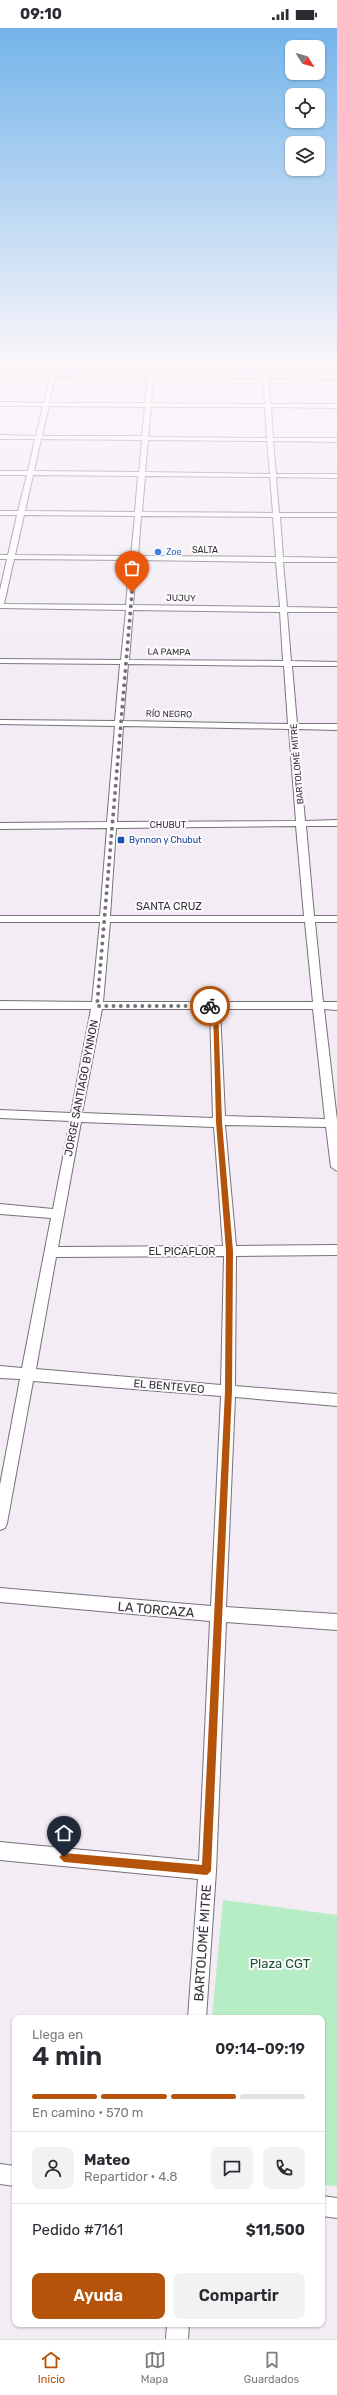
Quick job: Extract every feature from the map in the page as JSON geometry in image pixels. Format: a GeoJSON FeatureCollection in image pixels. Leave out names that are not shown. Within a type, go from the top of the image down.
{"type":"FeatureCollection","features":[{"type":"Feature","properties":{"kind":"street"},"geometry":{"type":"LineString","coordinates":[[0,606],[31,469]]}},
{"type":"Feature","properties":{"kind":"street","name":"JORGE SANTIAGO BYNNON"},"geometry":{"type":"LineString","coordinates":[[0,1524],[97,1006],[106,918],[119,724],[143,469]]}},
{"type":"Feature","properties":{"kind":"street","name":"BARTOLOMÉ MITRE"},"geometry":{"type":"LineString","coordinates":[[272,469],[281,560],[287,664],[294,726],[318,1006],[337,1167]]}},
{"type":"Feature","properties":{"kind":"street"},"geometry":{"type":"LineString","coordinates":[[0,474],[337,476]]}},
{"type":"Feature","properties":{"kind":"street"},"geometry":{"type":"LineString","coordinates":[[0,513],[337,516]]}},
{"type":"Feature","properties":{"kind":"street","name":"SALTA"},"geometry":{"type":"LineString","coordinates":[[0,557],[337,560]]}},
{"type":"Feature","properties":{"kind":"street","name":"JUJUY"},"geometry":{"type":"LineString","coordinates":[[0,606],[337,610]]}},
{"type":"Feature","properties":{"kind":"street","name":"LA PAMPA"},"geometry":{"type":"LineString","coordinates":[[0,661],[337,664]]}},
{"type":"Feature","properties":{"kind":"street","name":"RÍO NEGRO"},"geometry":{"type":"LineString","coordinates":[[0,722],[337,727]]}},
{"type":"Feature","properties":{"kind":"street","name":"CHUBUT"},"geometry":{"type":"LineString","coordinates":[[0,826],[337,823]]}},
{"type":"Feature","properties":{"kind":"street","name":"SANTA CRUZ"},"geometry":{"type":"LineString","coordinates":[[0,918],[337,919]]}},
{"type":"Feature","properties":{"kind":"street"},"geometry":{"type":"LineString","coordinates":[[0,1005],[337,1006]]}},
{"type":"Feature","properties":{"kind":"street","name":"BARTOLOMÉ MITRE"},"geometry":{"type":"LineString","coordinates":[[197,2015],[207,1871],[228,1391],[230,1251],[219,1122],[215,1006]]}},
{"type":"Feature","properties":{"kind":"street"},"geometry":{"type":"LineString","coordinates":[[0,1114],[219,1122],[333,1128]]}},
{"type":"Feature","properties":{"kind":"street"},"geometry":{"type":"LineString","coordinates":[[0,1209],[57,1214]]}},
{"type":"Feature","properties":{"kind":"street","name":"EL PICAFLOR"},"geometry":{"type":"LineString","coordinates":[[52,1252],[337,1250]]}},
{"type":"Feature","properties":{"kind":"street","name":"EL BENTEVEO"},"geometry":{"type":"LineString","coordinates":[[0,1372],[337,1400]]}},
{"type":"Feature","properties":{"kind":"street","name":"LA TORCAZA"},"geometry":{"type":"LineString","coordinates":[[0,1595],[218,1614],[337,1622]]}},
{"type":"Feature","properties":{"kind":"street"},"geometry":{"type":"LineString","coordinates":[[0,1851],[207,1871]]}},
{"type":"Feature","properties":{"kind":"street"},"geometry":{"type":"LineString","coordinates":[[0,2174],[12,2176]]}},
{"type":"Feature","properties":{"kind":"street"},"geometry":{"type":"LineString","coordinates":[[325,2206],[337,2208]]}},
{"type":"Feature","properties":{"kind":"street"},"geometry":{"type":"LineString","coordinates":[[177,2339],[178,2327]]}},
{"type":"Feature","properties":{"kind":"green space","name":"Plaza CGT"},"geometry":{"type":"Polygon","coordinates":[[[223,1900],[337,1915],[337,2186],[325,2185],[325,2015],[212,2015],[223,1900]]]}},
{"type":"Feature","properties":{"kind":"way so far"},"geometry":{"type":"LineString","coordinates":[[132,592],[119,724],[105,932],[100,990],[97,1006],[210,1006]]}},
{"type":"Feature","properties":{"kind":"place","name":"Zoe"},"geometry":{"type":"Point","coordinates":[158,552]}},
{"type":"Feature","properties":{"kind":"place","name":"Bynnon y Chubut"},"geometry":{"type":"Point","coordinates":[121,840]}},
{"type":"Feature","properties":{"kind":"route"},"geometry":{"type":"LineString","coordinates":[[64,1857],[207,1871],[228,1391],[230,1251],[219,1122],[215,1006],[210,1006]]}}]}
